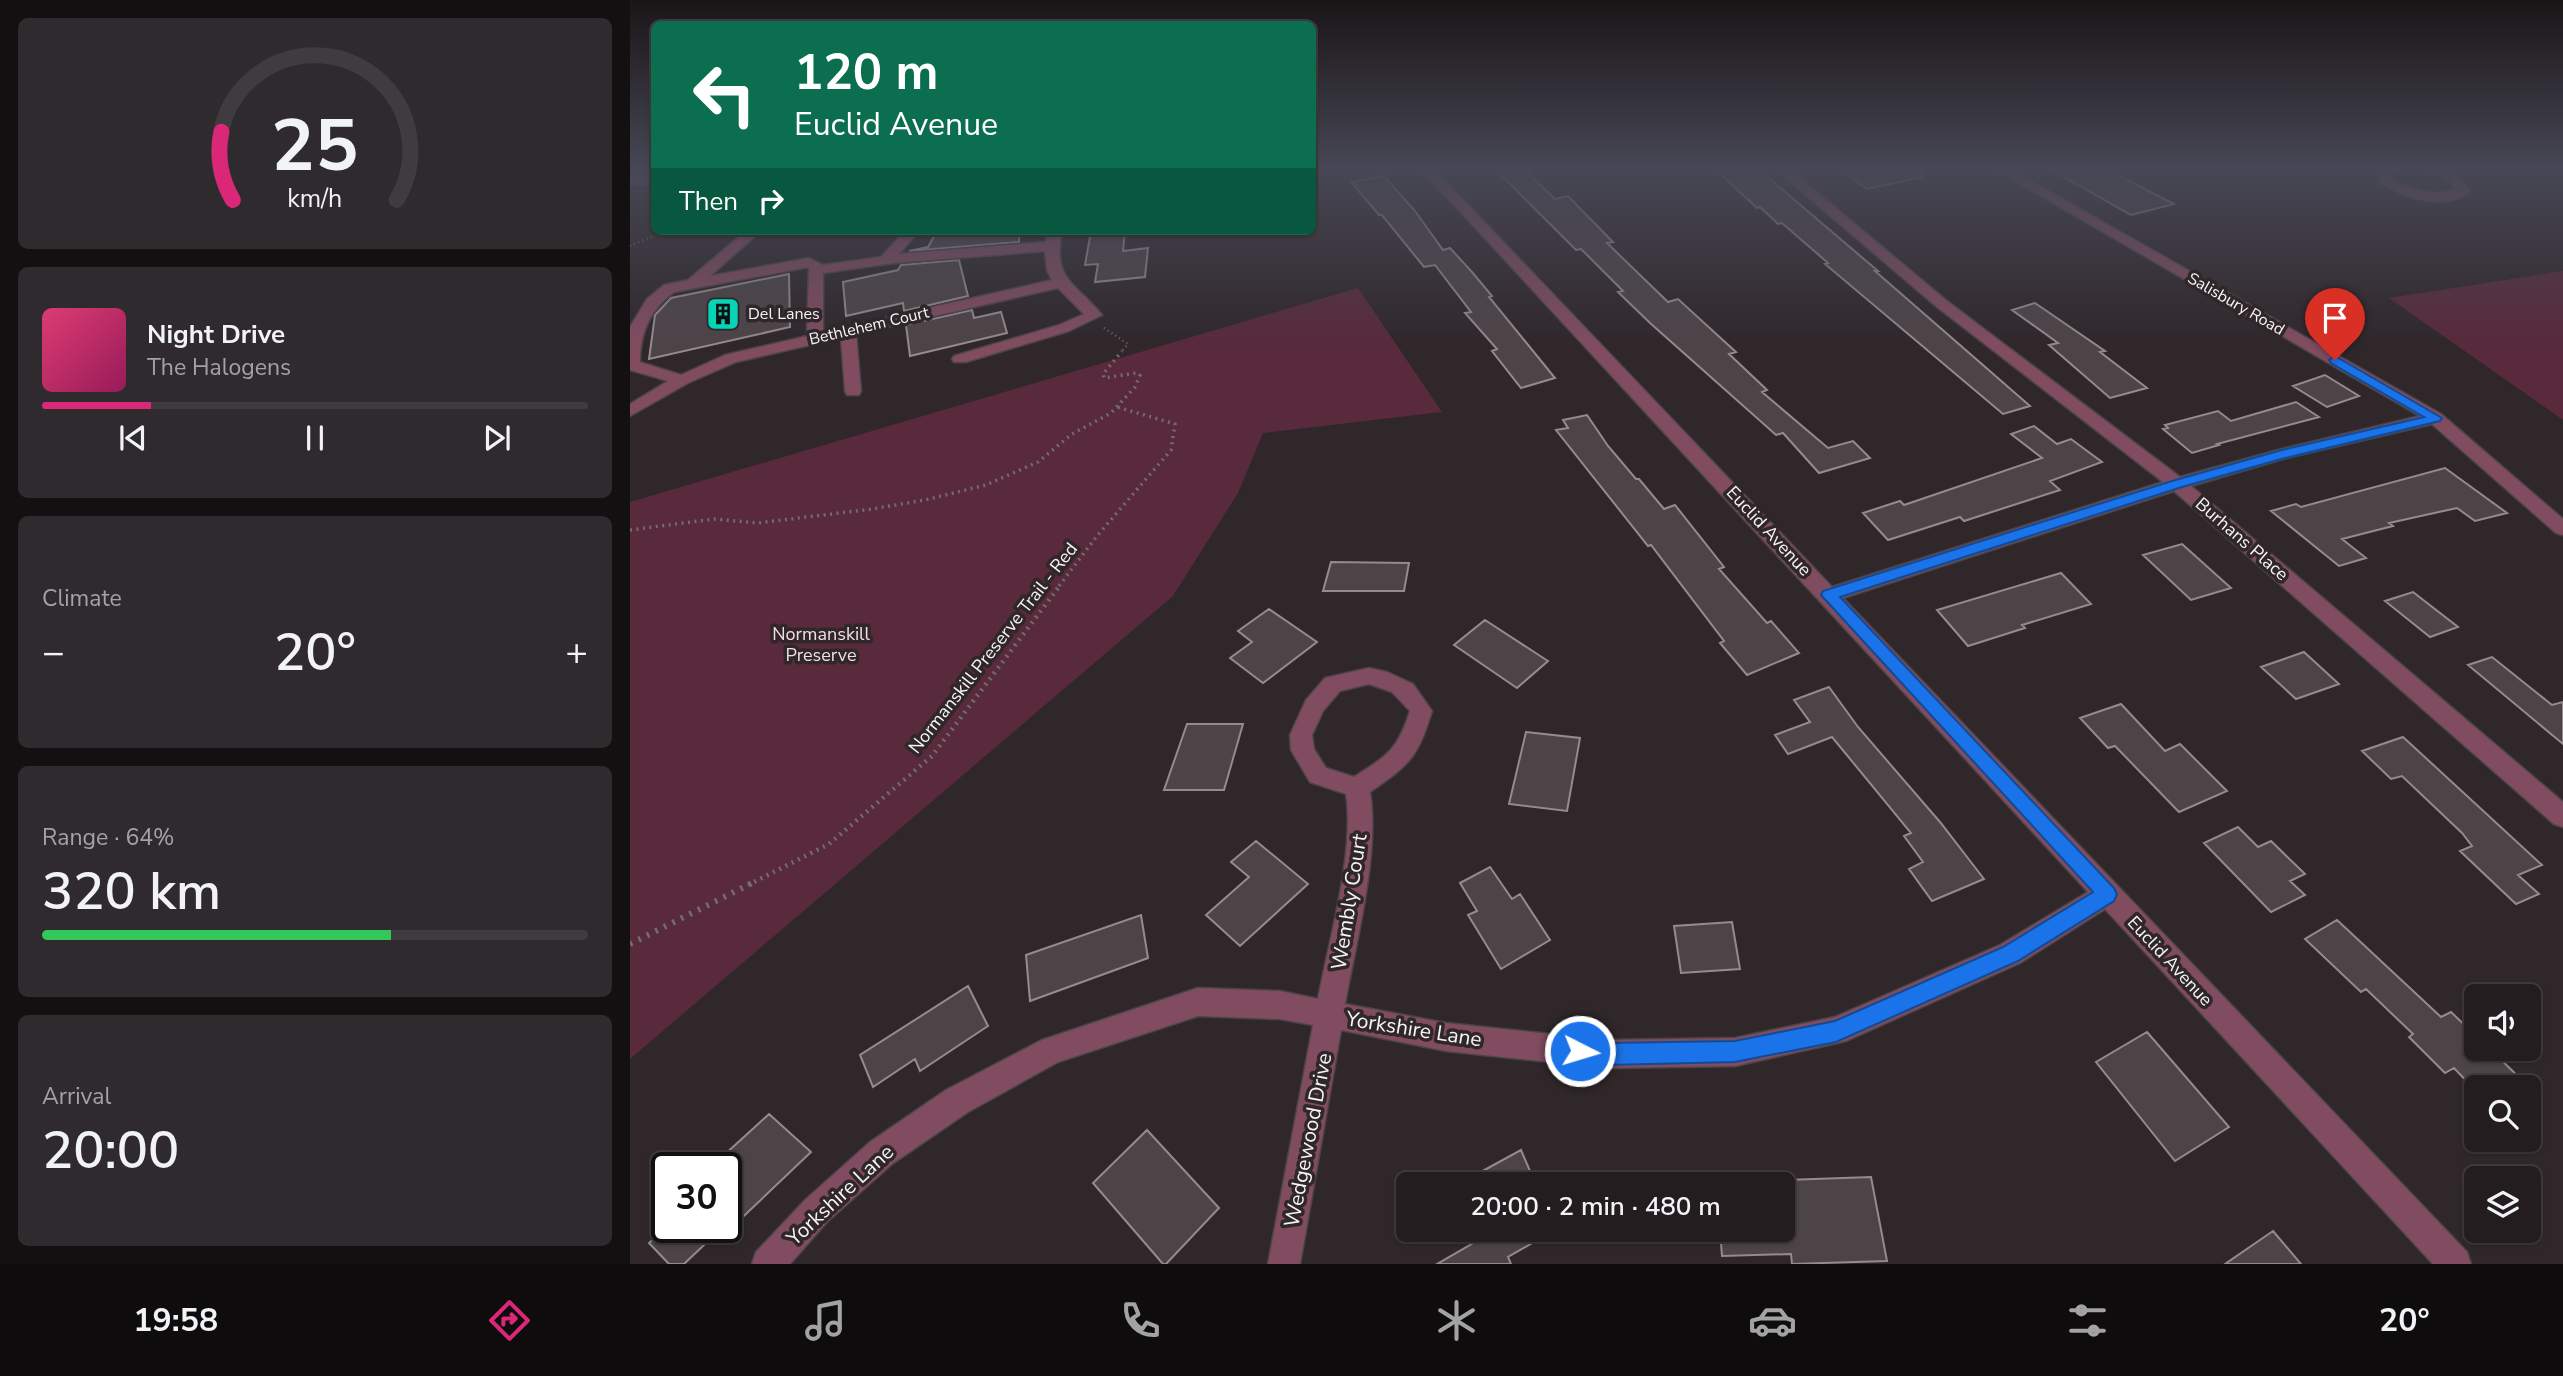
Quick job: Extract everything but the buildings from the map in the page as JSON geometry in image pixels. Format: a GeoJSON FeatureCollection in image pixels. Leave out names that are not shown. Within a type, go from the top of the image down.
{"type":"FeatureCollection","features":[{"type":"Feature","properties":{"kind":"street","name":"Euclid Avenue"},"geometry":{"type":"LineString","coordinates":[[1482,227],[2455,1264]]}},
{"type":"Feature","properties":{"kind":"street","name":"Burhans Place"},"geometry":{"type":"LineString","coordinates":[[1850,227],[1942,304],[2177,484],[2563,817]]}},
{"type":"Feature","properties":{"kind":"street","name":"Salisbury Road"},"geometry":{"type":"LineString","coordinates":[[2102,227],[2435,418],[2563,529]]}},
{"type":"Feature","properties":{"kind":"street"},"geometry":{"type":"LineString","coordinates":[[692,283],[749,235]]}},
{"type":"Feature","properties":{"kind":"street"},"geometry":{"type":"LineString","coordinates":[[890,259],[909,235]]}},
{"type":"Feature","properties":{"kind":"street"},"geometry":{"type":"LineString","coordinates":[[960,359],[1064,328],[1094,315],[1060,283],[1053,272],[1050,246],[1054,235]]}},
{"type":"Feature","properties":{"kind":"street"},"geometry":{"type":"LineString","coordinates":[[817,271],[890,259],[1050,246]]}},
{"type":"Feature","properties":{"kind":"street"},"geometry":{"type":"LineString","coordinates":[[682,380],[632,364],[631,354],[641,314],[653,298],[669,288],[809,262],[816,265],[817,271],[815,337]]}},
{"type":"Feature","properties":{"kind":"street","name":"Bethlehem Court"},"geometry":{"type":"LineString","coordinates":[[630,411],[682,380],[731,358],[1060,283]]}},
{"type":"Feature","properties":{"kind":"street"},"geometry":{"type":"LineString","coordinates":[[848,331],[853,391]]}},
{"type":"Feature","properties":{"kind":"street"},"geometry":{"type":"LineString","coordinates":[[1829,595],[2177,484],[2282,454],[2435,418]]}},
{"type":"Feature","properties":{"kind":"street"},"geometry":{"type":"LineString","coordinates":[[1369,677],[1398,682],[1411,693],[1421,711],[1410,745],[1389,766],[1357,788],[1318,775],[1303,750],[1301,735],[1314,705],[1333,684],[1369,677]]}},
{"type":"Feature","properties":{"kind":"street","name":"Wembly Court"},"geometry":{"type":"LineString","coordinates":[[1331,1016],[1359,850],[1361,811],[1357,788]]}},
{"type":"Feature","properties":{"kind":"street","name":"Yorkshire Lane"},"geometry":{"type":"LineString","coordinates":[[768,1264],[816,1211],[881,1153],[957,1101],[1052,1050],[1198,1002],[1280,1005],[1446,1037],[1607,1054],[1735,1052],[1836,1031],[2010,954],[2107,894]]}},
{"type":"Feature","properties":{"kind":"street","name":"Wedgewood Drive"},"geometry":{"type":"LineString","coordinates":[[1284,1264],[1331,1016]]}},
{"type":"Feature","properties":{"kind":"path"},"geometry":{"type":"LineString","coordinates":[[630,246],[656,235]]}},
{"type":"Feature","properties":{"kind":"path"},"geometry":{"type":"LineString","coordinates":[[630,530],[714,519],[758,523],[872,509],[974,488],[1038,462],[1072,434],[1111,413],[1135,387],[1140,375],[1136,373],[1104,378],[1103,374],[1128,344],[1107,333],[1094,315]]}},
{"type":"Feature","properties":{"kind":"path","name":"Normanskill Preserve Trail - Red"},"geometry":{"type":"LineString","coordinates":[[630,944],[830,844],[932,756],[1097,536],[1171,450],[1175,424],[1116,407]]}},
{"type":"Feature","properties":{"kind":"green space"},"geometry":{"type":"Polygon","coordinates":[[[2563,271],[2563,420],[2389,298],[2563,271]]]}},
{"type":"Feature","properties":{"kind":"green space","name":"Normanskill Preserve"},"geometry":{"type":"Polygon","coordinates":[[[1358,288],[1442,412],[1263,433],[1238,493],[1173,596],[630,1059],[630,502],[1358,288]]]}},
{"type":"Feature","properties":{"kind":"place","name":"Del Lanes"},"geometry":{"type":"Point","coordinates":[723,314]}},
{"type":"Feature","properties":{"kind":"route"},"geometry":{"type":"LineString","coordinates":[[1580,1051],[1607,1054],[1735,1052],[1836,1031],[2010,954],[2107,894],[1829,595],[2177,484],[2282,454],[2435,418],[2335,360]]}}]}
